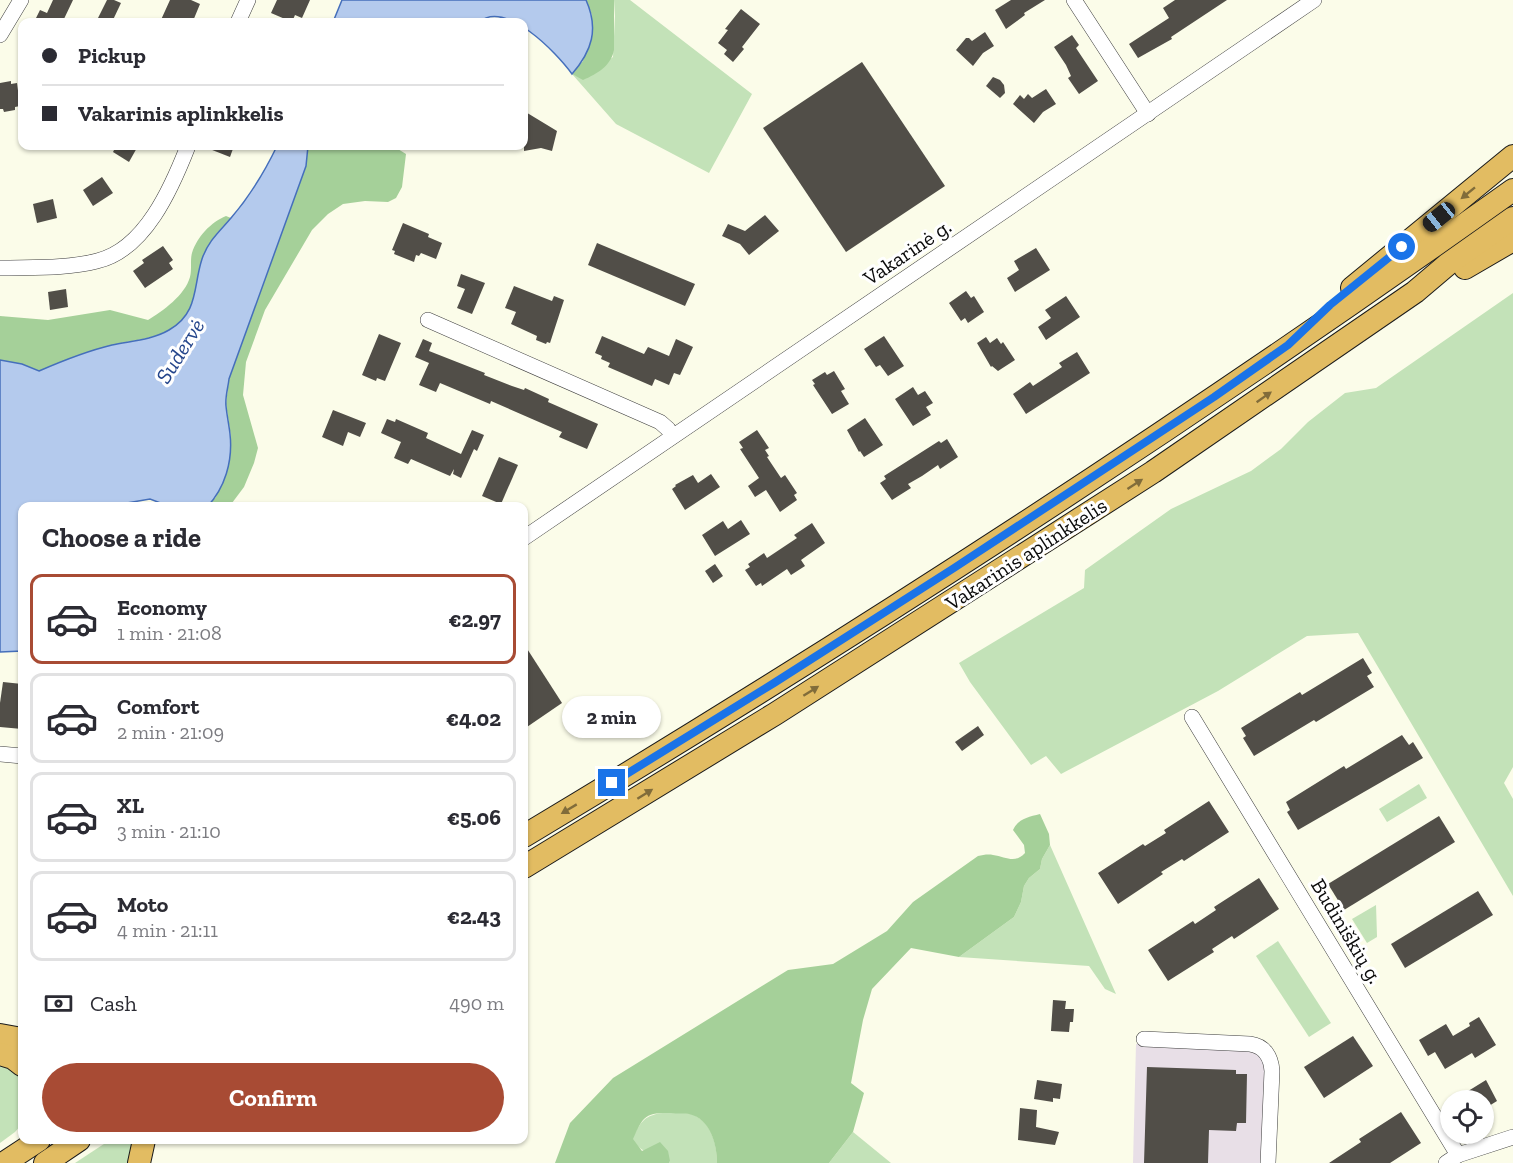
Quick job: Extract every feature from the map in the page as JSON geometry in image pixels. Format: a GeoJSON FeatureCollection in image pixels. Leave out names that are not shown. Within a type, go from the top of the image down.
{"type":"FeatureCollection","features":[{"type":"Feature","properties":{"kind":"highway"},"geometry":{"type":"LineString","coordinates":[[1288,345],[1330,305],[1513,156]]}},
{"type":"Feature","properties":{"kind":"highway","name":"Vakarinis aplinkkelis"},"geometry":{"type":"LineString","coordinates":[[528,834],[764,690],[934,581],[1214,397],[1288,345],[1352,305],[1513,190]]}},
{"type":"Feature","properties":{"kind":"highway","name":"Vakarinis aplinkkelis"},"geometry":{"type":"LineString","coordinates":[[528,865],[784,708],[1216,431],[1415,292],[1448,264],[1513,218]]}},
{"type":"Feature","properties":{"kind":"highway"},"geometry":{"type":"LineString","coordinates":[[1415,292],[1454,275],[1513,240]]}},
{"type":"Feature","properties":{"kind":"highway"},"geometry":{"type":"LineString","coordinates":[[0,1035],[18,1038]]}},
{"type":"Feature","properties":{"kind":"highway"},"geometry":{"type":"LineString","coordinates":[[0,1054],[18,1062]]}},
{"type":"Feature","properties":{"kind":"highway"},"geometry":{"type":"LineString","coordinates":[[13,1154],[32,1144]]}},
{"type":"Feature","properties":{"kind":"highway"},"geometry":{"type":"LineString","coordinates":[[45,1163],[73,1144]]}},
{"type":"Feature","properties":{"kind":"highway"},"geometry":{"type":"LineString","coordinates":[[139,1163],[143,1144]]}},
{"type":"Feature","properties":{"kind":"street"},"geometry":{"type":"LineString","coordinates":[[0,35],[21,0]]}},
{"type":"Feature","properties":{"kind":"street"},"geometry":{"type":"LineString","coordinates":[[240,18],[248,0]]}},
{"type":"Feature","properties":{"kind":"street"},"geometry":{"type":"LineString","coordinates":[[1074,0],[1148,114]]}},
{"type":"Feature","properties":{"kind":"street","name":"Vakarinė g."},"geometry":{"type":"LineString","coordinates":[[528,535],[1314,0]]}},
{"type":"Feature","properties":{"kind":"street"},"geometry":{"type":"LineString","coordinates":[[0,268],[73,265],[99,261],[132,243],[154,214],[186,150]]}},
{"type":"Feature","properties":{"kind":"street"},"geometry":{"type":"LineString","coordinates":[[428,320],[660,422],[674,436]]}},
{"type":"Feature","properties":{"kind":"street","name":"Budiniškių g."},"geometry":{"type":"LineString","coordinates":[[1192,717],[1452,1159]]}},
{"type":"Feature","properties":{"kind":"street"},"geometry":{"type":"LineString","coordinates":[[0,754],[18,756]]}},
{"type":"Feature","properties":{"kind":"street"},"geometry":{"type":"LineString","coordinates":[[1143,1039],[1250,1044],[1268,1053],[1272,1071],[1268,1163]]}},
{"type":"Feature","properties":{"kind":"street"},"geometry":{"type":"LineString","coordinates":[[1452,1159],[1513,1137]]}},
{"type":"Feature","properties":{"kind":"shaded area"},"geometry":{"type":"Polygon","coordinates":[[[1136,1044],[1251,1049],[1260,1054],[1266,1063],[1262,1163],[1133,1163],[1136,1044]]]}},
{"type":"Feature","properties":{"kind":"green space"},"geometry":{"type":"Polygon","coordinates":[[[586,0],[614,0],[614,50],[607,65],[583,80],[572,74],[583,61],[592,15],[586,0]]]}},
{"type":"Feature","properties":{"kind":"green space"},"geometry":{"type":"Polygon","coordinates":[[[614,0],[630,0],[752,94],[709,173],[616,124],[572,74],[583,79],[613,57],[614,0]]]}},
{"type":"Feature","properties":{"kind":"green space"},"geometry":{"type":"Polygon","coordinates":[[[308,150],[400,150],[406,154],[402,187],[396,198],[388,202],[365,201],[343,204],[328,214],[312,230],[265,310],[246,362],[243,395],[258,448],[254,463],[244,487],[233,502],[212,502],[216,497],[231,437],[226,404],[229,379],[306,166],[308,150]]]}},
{"type":"Feature","properties":{"kind":"green space"},"geometry":{"type":"Polygon","coordinates":[[[226,216],[231,218],[214,237],[204,254],[194,297],[185,317],[178,325],[150,338],[99,348],[39,371],[22,364],[0,360],[0,316],[48,320],[110,310],[148,320],[173,302],[183,290],[191,274],[194,247],[210,226],[226,216]]]}},
{"type":"Feature","properties":{"kind":"green space"},"geometry":{"type":"Polygon","coordinates":[[[1513,293],[1513,767],[1504,783],[1513,799],[1513,896],[1358,633],[1307,636],[1218,691],[1061,774],[1046,756],[1031,765],[970,682],[959,663],[1084,588],[1085,570],[1171,509],[1251,471],[1281,449],[1308,422],[1345,393],[1376,388],[1513,293]]]}},
{"type":"Feature","properties":{"kind":"green space"},"geometry":{"type":"Polygon","coordinates":[[[1419,784],[1427,798],[1387,822],[1379,809],[1419,784]]]}},
{"type":"Feature","properties":{"kind":"green space"},"geometry":{"type":"Polygon","coordinates":[[[1040,814],[1049,834],[1050,845],[1042,859],[1040,869],[1029,878],[1024,886],[1021,902],[1014,917],[959,957],[911,948],[872,989],[863,1020],[851,1083],[864,1093],[853,1132],[829,1163],[717,1163],[714,1141],[703,1121],[689,1114],[664,1113],[653,1114],[644,1119],[633,1139],[642,1151],[660,1142],[668,1151],[669,1163],[555,1163],[570,1123],[613,1078],[788,970],[833,964],[887,931],[913,902],[978,856],[1018,858],[1025,853],[1024,845],[1013,830],[1015,826],[1028,817],[1040,814]]]}},
{"type":"Feature","properties":{"kind":"green space"},"geometry":{"type":"Polygon","coordinates":[[[1050,845],[1116,994],[1105,989],[1089,966],[959,957],[1014,917],[1021,902],[1024,886],[1029,878],[1040,869],[1042,859],[1050,845]]]}},
{"type":"Feature","properties":{"kind":"green space"},"geometry":{"type":"Polygon","coordinates":[[[1376,905],[1377,937],[1367,943],[1352,919],[1376,905]]]}},
{"type":"Feature","properties":{"kind":"green space"},"geometry":{"type":"Polygon","coordinates":[[[1278,941],[1331,1023],[1309,1037],[1256,956],[1278,941]]]}},
{"type":"Feature","properties":{"kind":"green space"},"geometry":{"type":"Polygon","coordinates":[[[0,1062],[18,1075],[18,1129],[0,1143],[0,1062]]]}},
{"type":"Feature","properties":{"kind":"green space"},"geometry":{"type":"Polygon","coordinates":[[[662,1113],[691,1114],[704,1122],[712,1134],[717,1163],[669,1163],[670,1161],[640,1148],[632,1139],[640,1125],[646,1118],[662,1113]]]}},
{"type":"Feature","properties":{"kind":"green space"},"geometry":{"type":"Polygon","coordinates":[[[853,1132],[891,1163],[829,1163],[853,1132]]]}},
{"type":"Feature","properties":{"kind":"green space"},"geometry":{"type":"Polygon","coordinates":[[[104,1144],[134,1144],[130,1163],[75,1163],[104,1144]]]}},
{"type":"Feature","properties":{"kind":"water"},"geometry":{"type":"Polygon","coordinates":[[[342,0],[586,0],[593,30],[589,48],[572,74],[543,42],[528,31],[528,18],[335,18],[342,0]]]}},
{"type":"Feature","properties":{"kind":"water","name":"Sudervė"},"geometry":{"type":"Polygon","coordinates":[[[275,150],[308,150],[306,166],[229,379],[226,403],[231,444],[229,464],[219,491],[211,502],[158,502],[150,499],[133,502],[18,502],[18,651],[0,652],[0,360],[22,364],[39,371],[93,350],[155,336],[179,323],[186,316],[190,307],[202,259],[208,247],[238,210],[275,150]]]}},
{"type":"Feature","properties":{"kind":"building"},"geometry":{"type":"Polygon","coordinates":[[[53,0],[73,0],[64,18],[36,18],[40,10],[47,13],[53,0]]]}},
{"type":"Feature","properties":{"kind":"building"},"geometry":{"type":"Polygon","coordinates":[[[107,0],[121,3],[114,18],[98,18],[107,0]]]}},
{"type":"Feature","properties":{"kind":"building"},"geometry":{"type":"Polygon","coordinates":[[[170,0],[191,0],[200,4],[194,18],[162,18],[170,0]]]}},
{"type":"Feature","properties":{"kind":"building"},"geometry":{"type":"Polygon","coordinates":[[[277,0],[310,0],[302,18],[295,15],[294,18],[283,18],[271,13],[277,0]]]}},
{"type":"Feature","properties":{"kind":"building"},"geometry":{"type":"Polygon","coordinates":[[[1011,0],[1045,0],[1024,13],[1025,15],[1006,29],[995,10],[1011,0]]]}},
{"type":"Feature","properties":{"kind":"building"},"geometry":{"type":"Polygon","coordinates":[[[1175,0],[1227,0],[1171,37],[1172,39],[1138,58],[1129,44],[1169,18],[1163,8],[1175,0]]]}},
{"type":"Feature","properties":{"kind":"building"},"geometry":{"type":"Polygon","coordinates":[[[741,9],[760,24],[733,62],[724,54],[727,50],[718,43],[728,30],[725,29],[741,9]]]}},
{"type":"Feature","properties":{"kind":"building"},"geometry":{"type":"Polygon","coordinates":[[[985,32],[994,46],[983,53],[973,66],[956,50],[966,38],[972,41],[985,32]]]}},
{"type":"Feature","properties":{"kind":"building"},"geometry":{"type":"Polygon","coordinates":[[[1072,35],[1079,45],[1076,48],[1098,81],[1079,94],[1068,78],[1071,76],[1054,47],[1072,35]]]}},
{"type":"Feature","properties":{"kind":"building"},"geometry":{"type":"Polygon","coordinates":[[[862,62],[945,186],[846,252],[763,128],[862,62]]]}},
{"type":"Feature","properties":{"kind":"building"},"geometry":{"type":"Polygon","coordinates":[[[993,77],[1004,85],[1005,93],[1000,98],[986,86],[993,77]]]}},
{"type":"Feature","properties":{"kind":"building"},"geometry":{"type":"Polygon","coordinates":[[[11,81],[11,84],[17,83],[18,106],[15,107],[15,110],[4,112],[0,109],[0,83],[11,81]]]}},
{"type":"Feature","properties":{"kind":"building"},"geometry":{"type":"Polygon","coordinates":[[[1046,89],[1056,104],[1043,112],[1034,123],[1013,104],[1020,95],[1024,99],[1028,94],[1032,98],[1046,89]]]}},
{"type":"Feature","properties":{"kind":"building"},"geometry":{"type":"Polygon","coordinates":[[[528,113],[557,131],[552,151],[541,148],[524,151],[528,150],[528,113]]]}},
{"type":"Feature","properties":{"kind":"building"},"geometry":{"type":"Polygon","coordinates":[[[114,150],[136,150],[129,162],[113,152],[114,150]]]}},
{"type":"Feature","properties":{"kind":"building"},"geometry":{"type":"Polygon","coordinates":[[[212,150],[233,150],[230,157],[212,150]]]}},
{"type":"Feature","properties":{"kind":"building"},"geometry":{"type":"Polygon","coordinates":[[[102,177],[113,193],[93,206],[83,190],[102,177]]]}},
{"type":"Feature","properties":{"kind":"building"},"geometry":{"type":"Polygon","coordinates":[[[53,199],[57,218],[37,223],[33,204],[53,199]]]}},
{"type":"Feature","properties":{"kind":"building"},"geometry":{"type":"Polygon","coordinates":[[[765,215],[779,231],[749,255],[740,244],[722,236],[728,224],[745,231],[765,215]]]}},
{"type":"Feature","properties":{"kind":"building"},"geometry":{"type":"Polygon","coordinates":[[[403,223],[429,234],[428,237],[442,243],[436,259],[421,253],[419,256],[416,255],[414,262],[394,254],[395,251],[392,250],[403,223]]]}},
{"type":"Feature","properties":{"kind":"building"},"geometry":{"type":"Polygon","coordinates":[[[597,243],[695,284],[685,306],[588,265],[597,243]]]}},
{"type":"Feature","properties":{"kind":"building"},"geometry":{"type":"Polygon","coordinates":[[[163,246],[173,260],[169,263],[173,269],[145,288],[133,271],[144,263],[142,260],[163,246]]]}},
{"type":"Feature","properties":{"kind":"building"},"geometry":{"type":"Polygon","coordinates":[[[1036,248],[1050,270],[1015,292],[1007,278],[1019,270],[1014,261],[1036,248]]]}},
{"type":"Feature","properties":{"kind":"building"},"geometry":{"type":"Polygon","coordinates":[[[461,274],[485,283],[472,314],[457,308],[465,289],[457,286],[461,274]]]}},
{"type":"Feature","properties":{"kind":"building"},"geometry":{"type":"Polygon","coordinates":[[[514,286],[552,301],[554,296],[564,300],[550,343],[546,344],[536,340],[537,336],[511,324],[516,312],[505,308],[514,286]]]}},
{"type":"Feature","properties":{"kind":"building"},"geometry":{"type":"Polygon","coordinates":[[[66,289],[68,307],[50,310],[48,292],[66,289]]]}},
{"type":"Feature","properties":{"kind":"building"},"geometry":{"type":"Polygon","coordinates":[[[966,291],[971,298],[974,296],[984,312],[968,323],[965,318],[961,321],[949,303],[966,291]]]}},
{"type":"Feature","properties":{"kind":"building"},"geometry":{"type":"Polygon","coordinates":[[[1066,296],[1080,317],[1046,340],[1038,327],[1051,318],[1045,310],[1066,296]]]}},
{"type":"Feature","properties":{"kind":"building"},"geometry":{"type":"Polygon","coordinates":[[[379,334],[401,343],[385,381],[377,378],[376,381],[362,375],[379,334]]]}},
{"type":"Feature","properties":{"kind":"building"},"geometry":{"type":"Polygon","coordinates":[[[602,336],[644,354],[648,347],[669,356],[676,339],[693,347],[680,375],[674,373],[669,385],[655,379],[652,386],[608,367],[610,363],[595,353],[602,336]]]}},
{"type":"Feature","properties":{"kind":"building"},"geometry":{"type":"Polygon","coordinates":[[[884,336],[904,366],[888,376],[880,365],[876,367],[864,349],[884,336]]]}},
{"type":"Feature","properties":{"kind":"building"},"geometry":{"type":"Polygon","coordinates":[[[986,337],[990,343],[997,338],[1001,344],[1003,342],[1015,360],[998,371],[991,367],[977,343],[986,337]]]}},
{"type":"Feature","properties":{"kind":"building"},"geometry":{"type":"Polygon","coordinates":[[[423,339],[432,343],[429,351],[512,386],[524,390],[525,388],[549,399],[548,402],[598,424],[587,449],[559,437],[562,432],[491,401],[490,404],[440,383],[436,392],[419,385],[429,363],[415,357],[423,339]]]}},
{"type":"Feature","properties":{"kind":"building"},"geometry":{"type":"Polygon","coordinates":[[[1077,352],[1090,373],[1026,414],[1013,394],[1030,382],[1033,386],[1062,367],[1059,363],[1077,352]]]}},
{"type":"Feature","properties":{"kind":"building"},"geometry":{"type":"Polygon","coordinates":[[[834,371],[845,389],[841,391],[849,404],[832,414],[812,380],[825,372],[827,375],[834,371]]]}},
{"type":"Feature","properties":{"kind":"building"},"geometry":{"type":"Polygon","coordinates":[[[913,387],[918,395],[925,391],[933,403],[926,407],[931,415],[913,426],[895,399],[913,387]]]}},
{"type":"Feature","properties":{"kind":"building"},"geometry":{"type":"Polygon","coordinates":[[[333,410],[366,423],[360,437],[348,432],[343,446],[322,437],[333,410]]]}},
{"type":"Feature","properties":{"kind":"building"},"geometry":{"type":"Polygon","coordinates":[[[865,418],[883,445],[864,457],[847,430],[865,418]]]}},
{"type":"Feature","properties":{"kind":"building"},"geometry":{"type":"Polygon","coordinates":[[[387,419],[395,422],[396,419],[428,433],[426,438],[461,454],[472,430],[484,435],[477,451],[474,449],[461,478],[453,474],[454,469],[450,476],[411,459],[408,464],[394,458],[401,442],[381,433],[387,419]]]}},
{"type":"Feature","properties":{"kind":"building"},"geometry":{"type":"Polygon","coordinates":[[[757,430],[769,448],[765,450],[769,456],[767,457],[781,478],[785,475],[797,493],[794,495],[797,500],[780,512],[766,490],[755,497],[748,486],[759,478],[740,449],[743,448],[739,442],[757,430]]]}},
{"type":"Feature","properties":{"kind":"building"},"geometry":{"type":"Polygon","coordinates":[[[947,439],[958,457],[940,469],[938,465],[908,484],[911,488],[892,500],[880,483],[886,479],[884,476],[939,441],[941,443],[947,439]]]}},
{"type":"Feature","properties":{"kind":"building"},"geometry":{"type":"Polygon","coordinates":[[[499,457],[518,465],[502,502],[482,496],[499,457]]]}},
{"type":"Feature","properties":{"kind":"building"},"geometry":{"type":"Polygon","coordinates":[[[711,474],[720,487],[685,510],[672,489],[693,475],[698,483],[711,474]]]}},
{"type":"Feature","properties":{"kind":"building"},"geometry":{"type":"Polygon","coordinates":[[[741,520],[750,534],[715,556],[702,535],[723,521],[728,529],[741,520]]]}},
{"type":"Feature","properties":{"kind":"building"},"geometry":{"type":"Polygon","coordinates":[[[812,523],[825,543],[801,560],[805,566],[791,575],[787,569],[762,586],[761,583],[756,586],[745,570],[750,567],[748,564],[764,553],[767,558],[797,538],[794,535],[812,523]]]}},
{"type":"Feature","properties":{"kind":"building"},"geometry":{"type":"Polygon","coordinates":[[[715,564],[723,576],[713,583],[705,571],[715,564]]]}},
{"type":"Feature","properties":{"kind":"building"},"geometry":{"type":"Polygon","coordinates":[[[528,650],[562,703],[528,726],[528,650]]]}},
{"type":"Feature","properties":{"kind":"building"},"geometry":{"type":"Polygon","coordinates":[[[1363,658],[1372,673],[1367,676],[1374,687],[1254,756],[1243,738],[1246,736],[1241,728],[1300,692],[1302,695],[1363,658]]]}},
{"type":"Feature","properties":{"kind":"building"},"geometry":{"type":"Polygon","coordinates":[[[3,682],[18,684],[18,729],[0,727],[3,682]]]}},
{"type":"Feature","properties":{"kind":"building"},"geometry":{"type":"Polygon","coordinates":[[[978,726],[984,735],[962,751],[955,742],[978,726]]]}},
{"type":"Feature","properties":{"kind":"building"},"geometry":{"type":"Polygon","coordinates":[[[1402,735],[1409,745],[1413,742],[1423,758],[1298,830],[1287,812],[1290,810],[1286,802],[1344,766],[1346,769],[1402,735]]]}},
{"type":"Feature","properties":{"kind":"building"},"geometry":{"type":"Polygon","coordinates":[[[1209,801],[1229,832],[1184,861],[1182,859],[1161,872],[1163,874],[1118,904],[1098,873],[1143,844],[1145,846],[1166,833],[1164,830],[1209,801]]]}},
{"type":"Feature","properties":{"kind":"building"},"geometry":{"type":"Polygon","coordinates":[[[1439,816],[1455,842],[1344,910],[1328,884],[1439,816]]]}},
{"type":"Feature","properties":{"kind":"building"},"geometry":{"type":"Polygon","coordinates":[[[1259,878],[1279,909],[1234,939],[1232,936],[1212,949],[1214,952],[1168,981],[1148,950],[1193,921],[1195,924],[1216,910],[1214,907],[1259,878]]]}},
{"type":"Feature","properties":{"kind":"building"},"geometry":{"type":"Polygon","coordinates":[[[1478,891],[1493,915],[1405,968],[1391,944],[1478,891]]]}},
{"type":"Feature","properties":{"kind":"building"},"geometry":{"type":"Polygon","coordinates":[[[1053,1000],[1066,1001],[1065,1009],[1074,1009],[1069,1032],[1051,1031],[1053,1000]]]}},
{"type":"Feature","properties":{"kind":"building"},"geometry":{"type":"Polygon","coordinates":[[[1479,1017],[1496,1045],[1475,1058],[1472,1053],[1445,1069],[1435,1052],[1428,1056],[1419,1040],[1446,1024],[1453,1036],[1470,1026],[1469,1023],[1479,1017]]]}},
{"type":"Feature","properties":{"kind":"building"},"geometry":{"type":"Polygon","coordinates":[[[1353,1036],[1373,1066],[1324,1098],[1304,1067],[1353,1036]]]}},
{"type":"Feature","properties":{"kind":"building"},"geometry":{"type":"Polygon","coordinates":[[[1147,1067],[1236,1070],[1236,1074],[1247,1074],[1246,1123],[1237,1123],[1236,1131],[1209,1130],[1208,1163],[1144,1163],[1147,1067]]]}},
{"type":"Feature","properties":{"kind":"building"},"geometry":{"type":"Polygon","coordinates":[[[1037,1080],[1062,1084],[1060,1099],[1053,1098],[1053,1102],[1034,1099],[1037,1080]]]}},
{"type":"Feature","properties":{"kind":"building"},"geometry":{"type":"Polygon","coordinates":[[[1486,1080],[1491,1090],[1470,1090],[1486,1080]]]}},
{"type":"Feature","properties":{"kind":"building"},"geometry":{"type":"Polygon","coordinates":[[[1020,1108],[1037,1110],[1036,1127],[1059,1132],[1055,1145],[1018,1140],[1020,1108]]]}},
{"type":"Feature","properties":{"kind":"building"},"geometry":{"type":"Polygon","coordinates":[[[1401,1112],[1421,1143],[1390,1163],[1329,1163],[1361,1142],[1359,1139],[1401,1112]]]}},
{"type":"Feature","properties":{"kind":"route"},"geometry":{"type":"LineString","coordinates":[[612,783],[954,568],[1214,397],[1288,345],[1330,305],[1402,247]]}}]}
